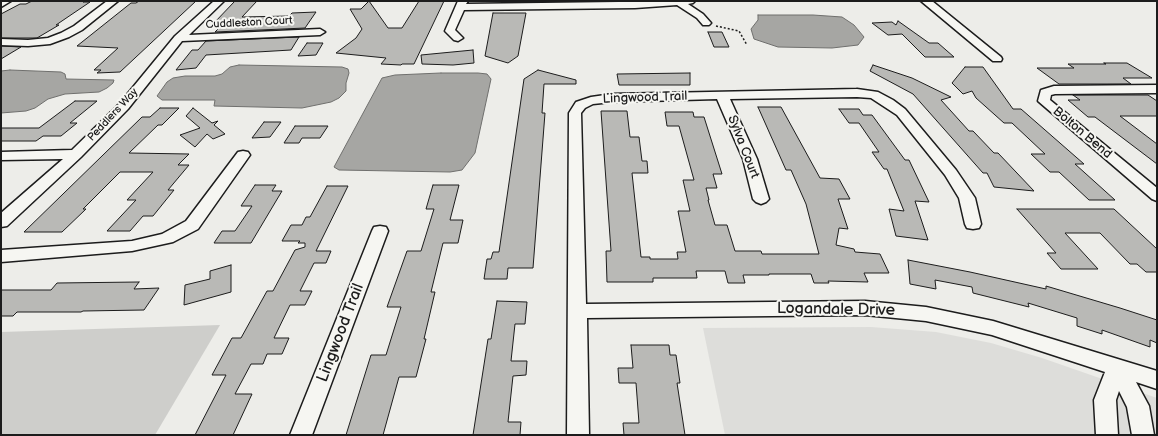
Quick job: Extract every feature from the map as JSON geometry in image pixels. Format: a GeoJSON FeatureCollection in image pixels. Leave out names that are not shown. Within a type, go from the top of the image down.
{"type":"FeatureCollection","features":[{"type":"Feature","properties":{"kind":"street"},"geometry":{"type":"LineString","coordinates":[[1,4],[6,1]]}},
{"type":"Feature","properties":{"kind":"street"},"geometry":{"type":"LineString","coordinates":[[1,42],[28,43],[50,41],[78,28],[113,1]]}},
{"type":"Feature","properties":{"kind":"street","name":"Peddlers Way"},"geometry":{"type":"LineString","coordinates":[[1,222],[76,154],[124,106],[179,38],[218,1]]}},
{"type":"Feature","properties":{"kind":"street"},"geometry":{"type":"LineString","coordinates":[[926,1],[997,59]]}},
{"type":"Feature","properties":{"kind":"street"},"geometry":{"type":"LineString","coordinates":[[458,38],[450,31],[462,4],[634,6],[685,2],[706,23]]}},
{"type":"Feature","properties":{"kind":"street","name":"Cuddleston Court"},"geometry":{"type":"LineString","coordinates":[[179,38],[320,32]]}},
{"type":"Feature","properties":{"kind":"street","name":"Bolton Bend"},"geometry":{"type":"LineString","coordinates":[[1157,89],[1054,90],[1044,93],[1044,101],[1157,196]]}},
{"type":"Feature","properties":{"kind":"street","name":"Lingwood Trail"},"geometry":{"type":"LineString","coordinates":[[578,435],[575,113],[580,105],[591,101],[612,98],[858,93],[874,95],[901,112],[951,173],[967,198],[973,224]]}},
{"type":"Feature","properties":{"kind":"street","name":"Sylva Court"},"geometry":{"type":"LineString","coordinates":[[722,96],[750,159],[761,199]]}},
{"type":"Feature","properties":{"kind":"street"},"geometry":{"type":"LineString","coordinates":[[1,156],[76,154]]}},
{"type":"Feature","properties":{"kind":"street"},"geometry":{"type":"LineString","coordinates":[[1,256],[132,246],[167,238],[192,225],[243,155]]}},
{"type":"Feature","properties":{"kind":"street","name":"Lingwood Trail"},"geometry":{"type":"LineString","coordinates":[[301,435],[380,231]]}},
{"type":"Feature","properties":{"kind":"street","name":"Logandale Drive"},"geometry":{"type":"LineString","coordinates":[[577,311],[865,308],[926,314],[993,328],[1157,380]]}},
{"type":"Feature","properties":{"kind":"street"},"geometry":{"type":"LineString","coordinates":[[1107,435],[1105,400],[1117,367]]}},
{"type":"Feature","properties":{"kind":"street"},"geometry":{"type":"LineString","coordinates":[[1117,367],[1138,406],[1143,435]]}},
{"type":"Feature","properties":{"kind":"path"},"geometry":{"type":"LineString","coordinates":[[706,23],[739,31],[747,45]]}},
{"type":"Feature","properties":{"kind":"shaded area"},"geometry":{"type":"Polygon","coordinates":[[[758,15],[813,15],[842,17],[854,25],[864,37],[858,45],[832,48],[778,47],[754,39],[751,29],[758,20],[758,15]]]}},
{"type":"Feature","properties":{"kind":"shaded area"},"geometry":{"type":"Polygon","coordinates":[[[239,65],[342,67],[348,69],[349,73],[346,83],[346,91],[339,98],[331,102],[302,108],[214,106],[215,100],[162,100],[157,96],[167,82],[173,78],[185,76],[215,76],[222,74],[230,67],[239,65]]]}},
{"type":"Feature","properties":{"kind":"shaded area"},"geometry":{"type":"Polygon","coordinates":[[[1,71],[61,72],[65,74],[66,79],[114,80],[113,83],[107,88],[99,92],[65,94],[48,99],[35,108],[26,111],[1,113],[1,71]]]}},
{"type":"Feature","properties":{"kind":"shaded area"},"geometry":{"type":"Polygon","coordinates":[[[441,73],[487,74],[491,79],[475,153],[462,170],[450,172],[339,170],[334,167],[382,78],[395,75],[441,73]]]}},
{"type":"Feature","properties":{"kind":"shaded area"},"geometry":{"type":"Polygon","coordinates":[[[220,325],[155,435],[1,435],[1,332],[220,325]]]}},
{"type":"Feature","properties":{"kind":"shaded area"},"geometry":{"type":"Polygon","coordinates":[[[871,327],[936,332],[991,343],[1042,358],[1157,398],[1157,435],[725,435],[703,328],[871,327]]]}},
{"type":"Feature","properties":{"kind":"building"},"geometry":{"type":"Polygon","coordinates":[[[32,1],[90,2],[56,25],[59,25],[37,38],[1,38],[1,14],[20,4],[26,4],[32,1]]]}},
{"type":"Feature","properties":{"kind":"building"},"geometry":{"type":"Polygon","coordinates":[[[139,1],[196,1],[120,72],[97,73],[101,70],[94,70],[118,48],[77,46],[131,3],[136,3],[139,1]]]}},
{"type":"Feature","properties":{"kind":"building"},"geometry":{"type":"Polygon","coordinates":[[[235,1],[257,1],[242,17],[289,16],[292,13],[316,12],[305,28],[215,32],[224,23],[214,23],[235,1]]]}},
{"type":"Feature","properties":{"kind":"building"},"geometry":{"type":"Polygon","coordinates":[[[369,1],[388,28],[402,28],[419,1],[444,1],[414,64],[381,64],[386,58],[336,53],[356,38],[362,29],[350,9],[361,9],[369,1]]]}},
{"type":"Feature","properties":{"kind":"building"},"geometry":{"type":"Polygon","coordinates":[[[493,13],[526,13],[518,56],[508,63],[485,56],[493,13]]]}},
{"type":"Feature","properties":{"kind":"building"},"geometry":{"type":"Polygon","coordinates":[[[898,21],[929,43],[938,43],[954,57],[925,57],[902,34],[888,35],[872,23],[892,22],[896,25],[898,21]]]}},
{"type":"Feature","properties":{"kind":"building"},"geometry":{"type":"Polygon","coordinates":[[[708,32],[722,32],[729,47],[714,47],[708,32]]]}},
{"type":"Feature","properties":{"kind":"building"},"geometry":{"type":"Polygon","coordinates":[[[299,37],[291,50],[206,55],[196,68],[176,70],[192,50],[198,50],[206,41],[299,37]]]}},
{"type":"Feature","properties":{"kind":"building"},"geometry":{"type":"Polygon","coordinates":[[[307,43],[323,43],[316,55],[298,56],[307,43]]]}},
{"type":"Feature","properties":{"kind":"building"},"geometry":{"type":"Polygon","coordinates":[[[1,46],[21,47],[1,59],[1,46]]]}},
{"type":"Feature","properties":{"kind":"building"},"geometry":{"type":"Polygon","coordinates":[[[473,50],[474,63],[453,65],[422,64],[421,55],[473,50]]]}},
{"type":"Feature","properties":{"kind":"building"},"geometry":{"type":"Polygon","coordinates":[[[1104,63],[1127,63],[1152,78],[1123,78],[1131,84],[1059,84],[1037,68],[1074,68],[1068,64],[1106,64],[1104,63]]]}},
{"type":"Feature","properties":{"kind":"building"},"geometry":{"type":"Polygon","coordinates":[[[873,65],[912,78],[951,97],[941,100],[969,131],[973,131],[994,153],[998,153],[1034,191],[994,187],[987,173],[983,173],[913,94],[870,71],[873,65]]]}},
{"type":"Feature","properties":{"kind":"building"},"geometry":{"type":"Polygon","coordinates":[[[965,67],[983,67],[1013,109],[1021,109],[1084,164],[1075,164],[1115,200],[1089,200],[1059,172],[1050,172],[1031,154],[1045,154],[1012,123],[1004,123],[976,98],[972,91],[963,94],[952,83],[965,67]]]}},
{"type":"Feature","properties":{"kind":"building"},"geometry":{"type":"Polygon","coordinates":[[[538,70],[576,80],[576,84],[544,84],[542,113],[545,113],[533,268],[508,268],[507,279],[484,279],[487,259],[491,259],[493,252],[499,252],[524,79],[538,70]]]}},
{"type":"Feature","properties":{"kind":"building"},"geometry":{"type":"Polygon","coordinates":[[[690,73],[690,85],[619,85],[617,74],[690,73]]]}},
{"type":"Feature","properties":{"kind":"building"},"geometry":{"type":"Polygon","coordinates":[[[1073,95],[1148,95],[1157,101],[1157,116],[1120,116],[1157,144],[1157,164],[1095,117],[1088,117],[1068,100],[1080,100],[1073,95]]]}},
{"type":"Feature","properties":{"kind":"building"},"geometry":{"type":"Polygon","coordinates":[[[75,101],[97,101],[70,123],[77,123],[61,136],[43,136],[36,141],[1,141],[1,128],[39,128],[75,101]]]}},
{"type":"Feature","properties":{"kind":"building"},"geometry":{"type":"Polygon","coordinates":[[[758,107],[781,107],[820,178],[839,179],[850,199],[838,199],[848,229],[839,228],[836,245],[854,249],[855,252],[880,254],[889,273],[864,273],[868,282],[828,281],[829,283],[814,283],[811,274],[769,274],[743,275],[745,283],[728,283],[725,271],[696,271],[697,278],[653,278],[653,282],[607,282],[606,251],[611,251],[601,111],[627,111],[630,137],[639,137],[642,161],[647,161],[648,173],[632,173],[641,257],[650,257],[650,259],[678,259],[677,252],[686,252],[678,211],[690,211],[683,180],[694,180],[679,126],[667,126],[665,112],[693,112],[694,117],[704,117],[722,174],[713,174],[717,188],[706,188],[708,200],[715,225],[727,225],[735,251],[761,251],[762,254],[819,254],[806,204],[791,170],[786,170],[758,107]]]}},
{"type":"Feature","properties":{"kind":"building"},"geometry":{"type":"Polygon","coordinates":[[[160,108],[179,108],[162,125],[158,125],[129,153],[189,154],[178,165],[189,165],[168,190],[174,190],[153,216],[143,216],[130,231],[107,231],[136,200],[127,200],[153,172],[120,172],[83,209],[86,209],[62,232],[24,232],[142,117],[150,117],[160,108]]]}},
{"type":"Feature","properties":{"kind":"building"},"geometry":{"type":"Polygon","coordinates":[[[193,108],[212,123],[218,121],[214,125],[225,134],[213,139],[207,134],[195,147],[180,135],[200,128],[186,116],[193,108]]]}},
{"type":"Feature","properties":{"kind":"building"},"geometry":{"type":"Polygon","coordinates":[[[839,109],[859,109],[863,115],[872,115],[905,160],[909,160],[929,202],[915,201],[928,240],[896,236],[889,209],[904,211],[887,169],[884,169],[872,152],[879,152],[859,123],[849,123],[839,109]]]}},
{"type":"Feature","properties":{"kind":"building"},"geometry":{"type":"Polygon","coordinates":[[[264,122],[281,122],[270,137],[252,138],[264,122]]]}},
{"type":"Feature","properties":{"kind":"building"},"geometry":{"type":"Polygon","coordinates":[[[295,126],[328,126],[320,138],[302,138],[299,143],[284,143],[295,126]]]}},
{"type":"Feature","properties":{"kind":"building"},"geometry":{"type":"Polygon","coordinates":[[[255,185],[276,185],[272,191],[282,191],[251,243],[214,243],[222,231],[235,231],[252,206],[241,206],[255,185]]]}},
{"type":"Feature","properties":{"kind":"building"},"geometry":{"type":"Polygon","coordinates":[[[433,185],[459,185],[450,220],[463,220],[458,243],[443,243],[431,292],[435,292],[424,339],[426,339],[416,377],[399,377],[383,435],[346,435],[371,355],[386,355],[401,307],[387,307],[407,251],[421,251],[434,209],[426,209],[433,185]]]}},
{"type":"Feature","properties":{"kind":"building"},"geometry":{"type":"Polygon","coordinates":[[[327,186],[348,186],[316,251],[331,251],[326,263],[314,263],[300,291],[312,291],[305,305],[290,305],[274,338],[289,338],[282,354],[267,354],[263,364],[251,364],[235,394],[252,394],[233,435],[195,435],[226,375],[212,375],[232,338],[241,338],[267,291],[273,291],[295,250],[305,247],[305,243],[298,243],[300,241],[282,241],[291,225],[302,225],[306,217],[310,217],[327,186]]]}},
{"type":"Feature","properties":{"kind":"building"},"geometry":{"type":"Polygon","coordinates":[[[1017,209],[1114,209],[1157,249],[1157,272],[1146,272],[1137,264],[1130,264],[1100,233],[1065,233],[1098,269],[1061,269],[1047,253],[1056,253],[1017,209]]]}},
{"type":"Feature","properties":{"kind":"building"},"geometry":{"type":"Polygon","coordinates":[[[908,260],[1046,289],[1046,286],[1157,320],[1157,343],[1150,340],[1150,347],[1102,330],[1102,334],[1077,326],[1077,318],[1028,303],[1029,307],[973,293],[972,287],[935,280],[936,289],[910,284],[908,260]]]}},
{"type":"Feature","properties":{"kind":"building"},"geometry":{"type":"Polygon","coordinates":[[[231,265],[231,292],[184,305],[185,285],[210,279],[210,271],[231,265]]]}},
{"type":"Feature","properties":{"kind":"building"},"geometry":{"type":"Polygon","coordinates":[[[139,282],[134,289],[159,288],[144,310],[17,312],[13,316],[1,316],[1,290],[51,290],[57,283],[139,282]]]}},
{"type":"Feature","properties":{"kind":"building"},"geometry":{"type":"Polygon","coordinates":[[[497,301],[527,302],[525,324],[515,324],[511,361],[527,361],[526,375],[513,376],[508,422],[521,422],[520,435],[473,435],[488,339],[491,339],[497,301]]]}},
{"type":"Feature","properties":{"kind":"building"},"geometry":{"type":"Polygon","coordinates":[[[631,345],[669,345],[670,355],[676,355],[680,383],[677,383],[685,435],[624,435],[623,423],[639,423],[636,383],[619,383],[618,368],[633,368],[631,345]]]}}]}
